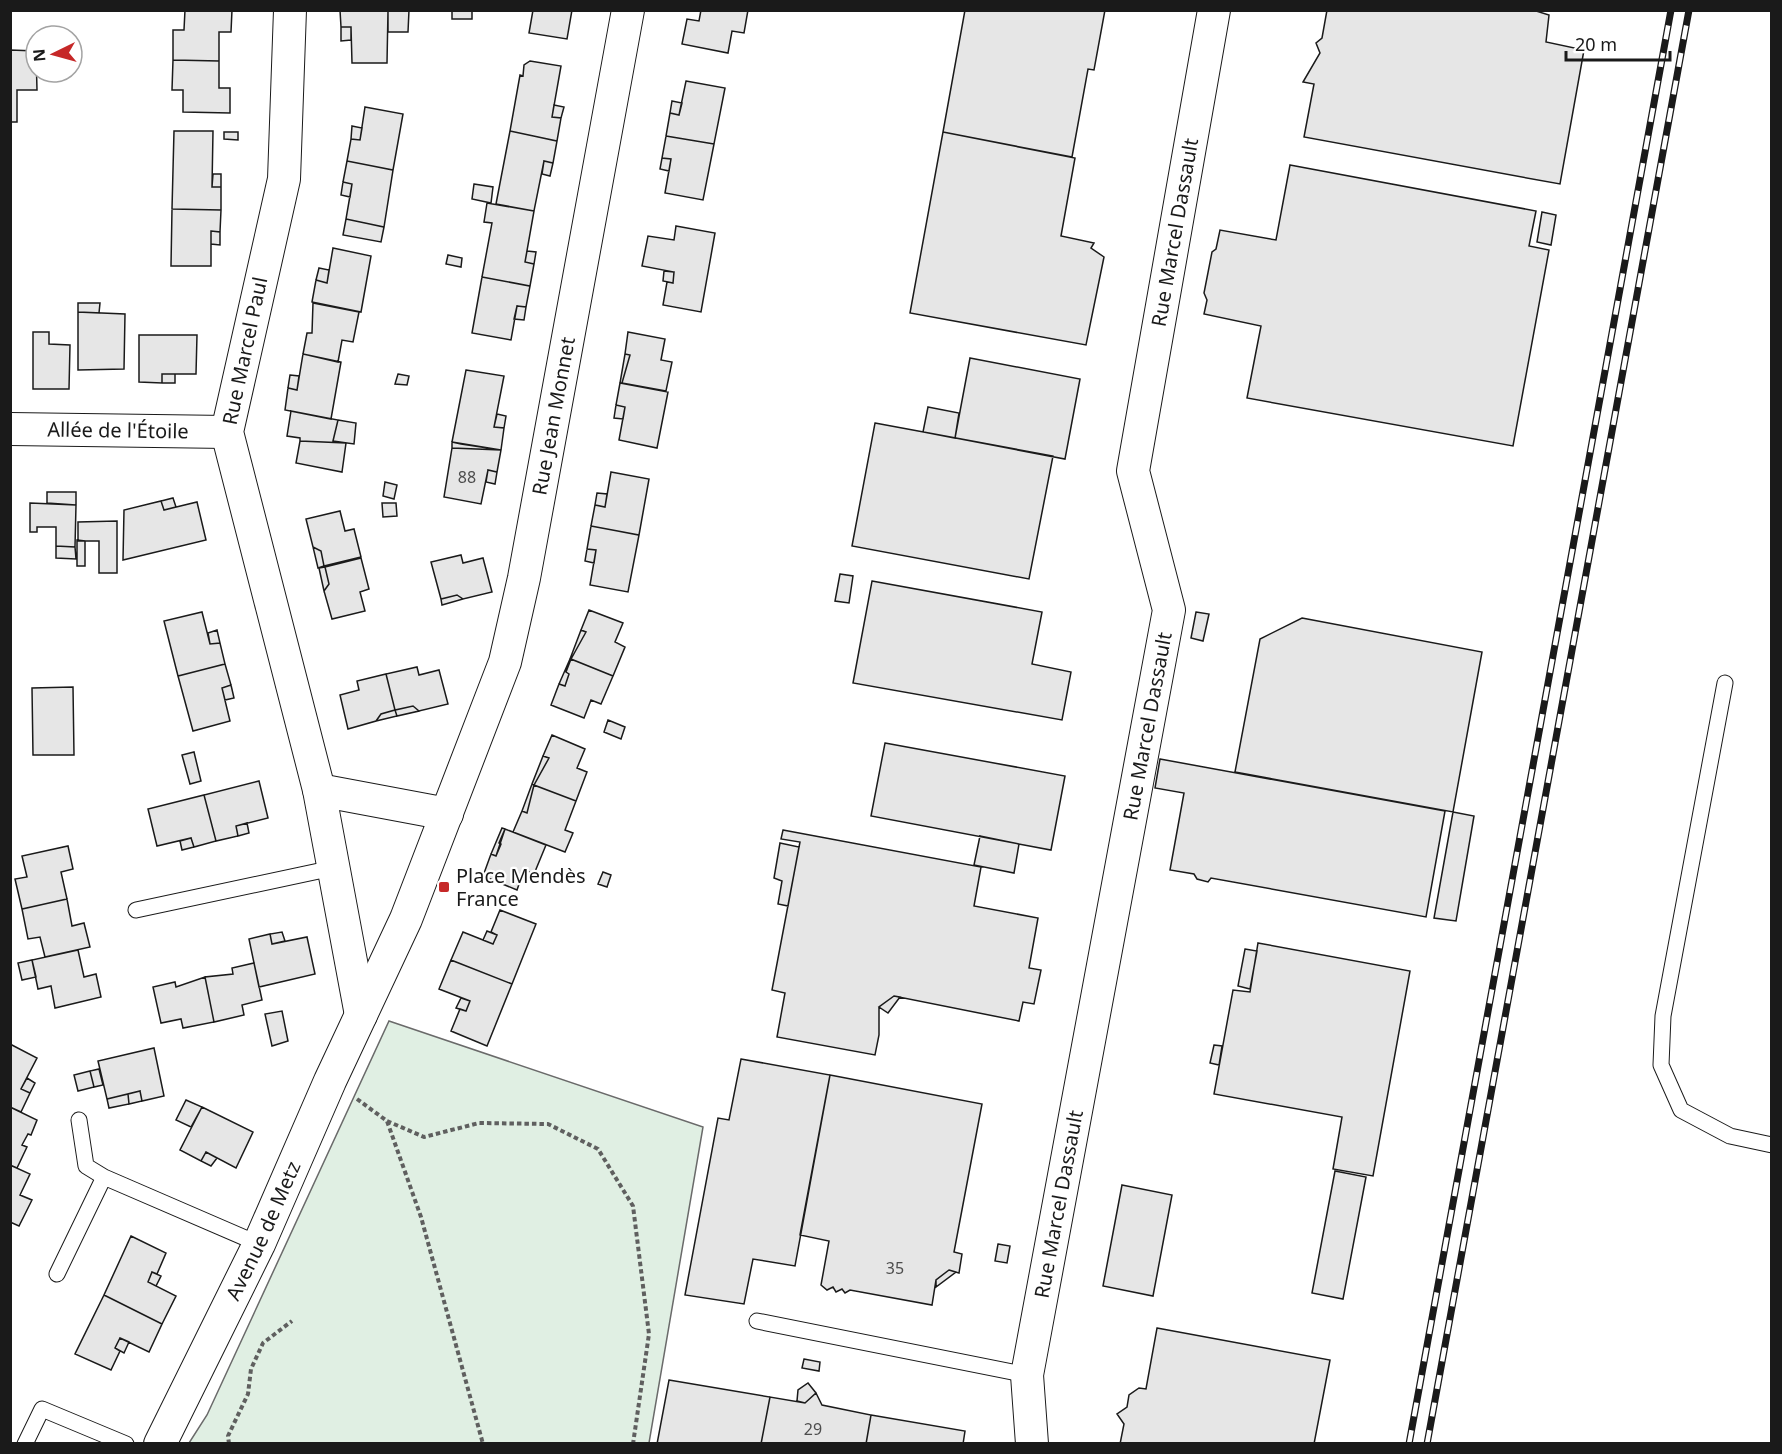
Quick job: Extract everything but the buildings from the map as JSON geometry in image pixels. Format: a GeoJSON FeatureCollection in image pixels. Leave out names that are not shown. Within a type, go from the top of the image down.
{"type":"FeatureCollection","features":[{"type":"Feature","properties":{"kind":"street","name":"Rue Marcel Paul"},"geometry":{"type":"LineString","coordinates":[[290,10],[284,179],[226,432],[319,790],[361,1015]]}},
{"type":"Feature","properties":{"kind":"street","name":"Rue Jean Monnet"},"geometry":{"type":"LineString","coordinates":[[361,1015],[406,919],[505,662],[524,578],[627,10]]}},
{"type":"Feature","properties":{"kind":"street","name":"Rue Marcel Dassault"},"geometry":{"type":"LineString","coordinates":[[1032,1443],[1027,1375],[1169,610],[1133,471],[1214,10]]}},
{"type":"Feature","properties":{"kind":"street","name":"Allée de l'Étoile"},"geometry":{"type":"LineString","coordinates":[[10,429],[226,432]]}},
{"type":"Feature","properties":{"kind":"street"},"geometry":{"type":"LineString","coordinates":[[319,790],[447,814]]}},
{"type":"Feature","properties":{"kind":"street","name":"Avenue de Metz"},"geometry":{"type":"LineString","coordinates":[[160,1443],[259,1244],[361,1015]]}},
{"type":"Feature","properties":{"kind":"lane"},"geometry":{"type":"LineString","coordinates":[[1725,683],[1663,1016],[1661,1065],[1681,1110],[1730,1136],[1772,1145]]}},
{"type":"Feature","properties":{"kind":"lane"},"geometry":{"type":"LineString","coordinates":[[136,910],[333,868]]}},
{"type":"Feature","properties":{"kind":"lane"},"geometry":{"type":"LineString","coordinates":[[79,1120],[86,1166],[104,1177],[259,1244]]}},
{"type":"Feature","properties":{"kind":"lane"},"geometry":{"type":"LineString","coordinates":[[57,1274],[104,1177]]}},
{"type":"Feature","properties":{"kind":"lane"},"geometry":{"type":"LineString","coordinates":[[757,1321],[1027,1375]]}},
{"type":"Feature","properties":{"kind":"lane"},"geometry":{"type":"LineString","coordinates":[[25,1443],[42,1409],[126,1443]]}},
{"type":"Feature","properties":{"kind":"path"},"geometry":{"type":"LineString","coordinates":[[330,1081],[387,1121],[424,1137],[479,1123],[548,1124],[598,1149],[633,1206],[650,1334],[633,1443]]}},
{"type":"Feature","properties":{"kind":"path"},"geometry":{"type":"LineString","coordinates":[[387,1121],[421,1217],[483,1443]]}},
{"type":"Feature","properties":{"kind":"path"},"geometry":{"type":"LineString","coordinates":[[229,1443],[228,1436],[248,1394],[251,1369],[263,1343],[284,1324],[292,1321]]}},
{"type":"Feature","properties":{"kind":"green space"},"geometry":{"type":"Polygon","coordinates":[[[389,1021],[703,1127],[649,1443],[189,1443],[207,1415],[389,1021]]]}},
{"type":"Feature","properties":{"kind":"railway"},"geometry":{"type":"LineString","coordinates":[[1409,1444],[1671,10]]}},
{"type":"Feature","properties":{"kind":"railway"},"geometry":{"type":"LineString","coordinates":[[1427,1444],[1689,10]]}},
{"type":"Feature","properties":{"kind":"place","name":"Place Mendès France"},"geometry":{"type":"Point","coordinates":[444,887]}}]}
